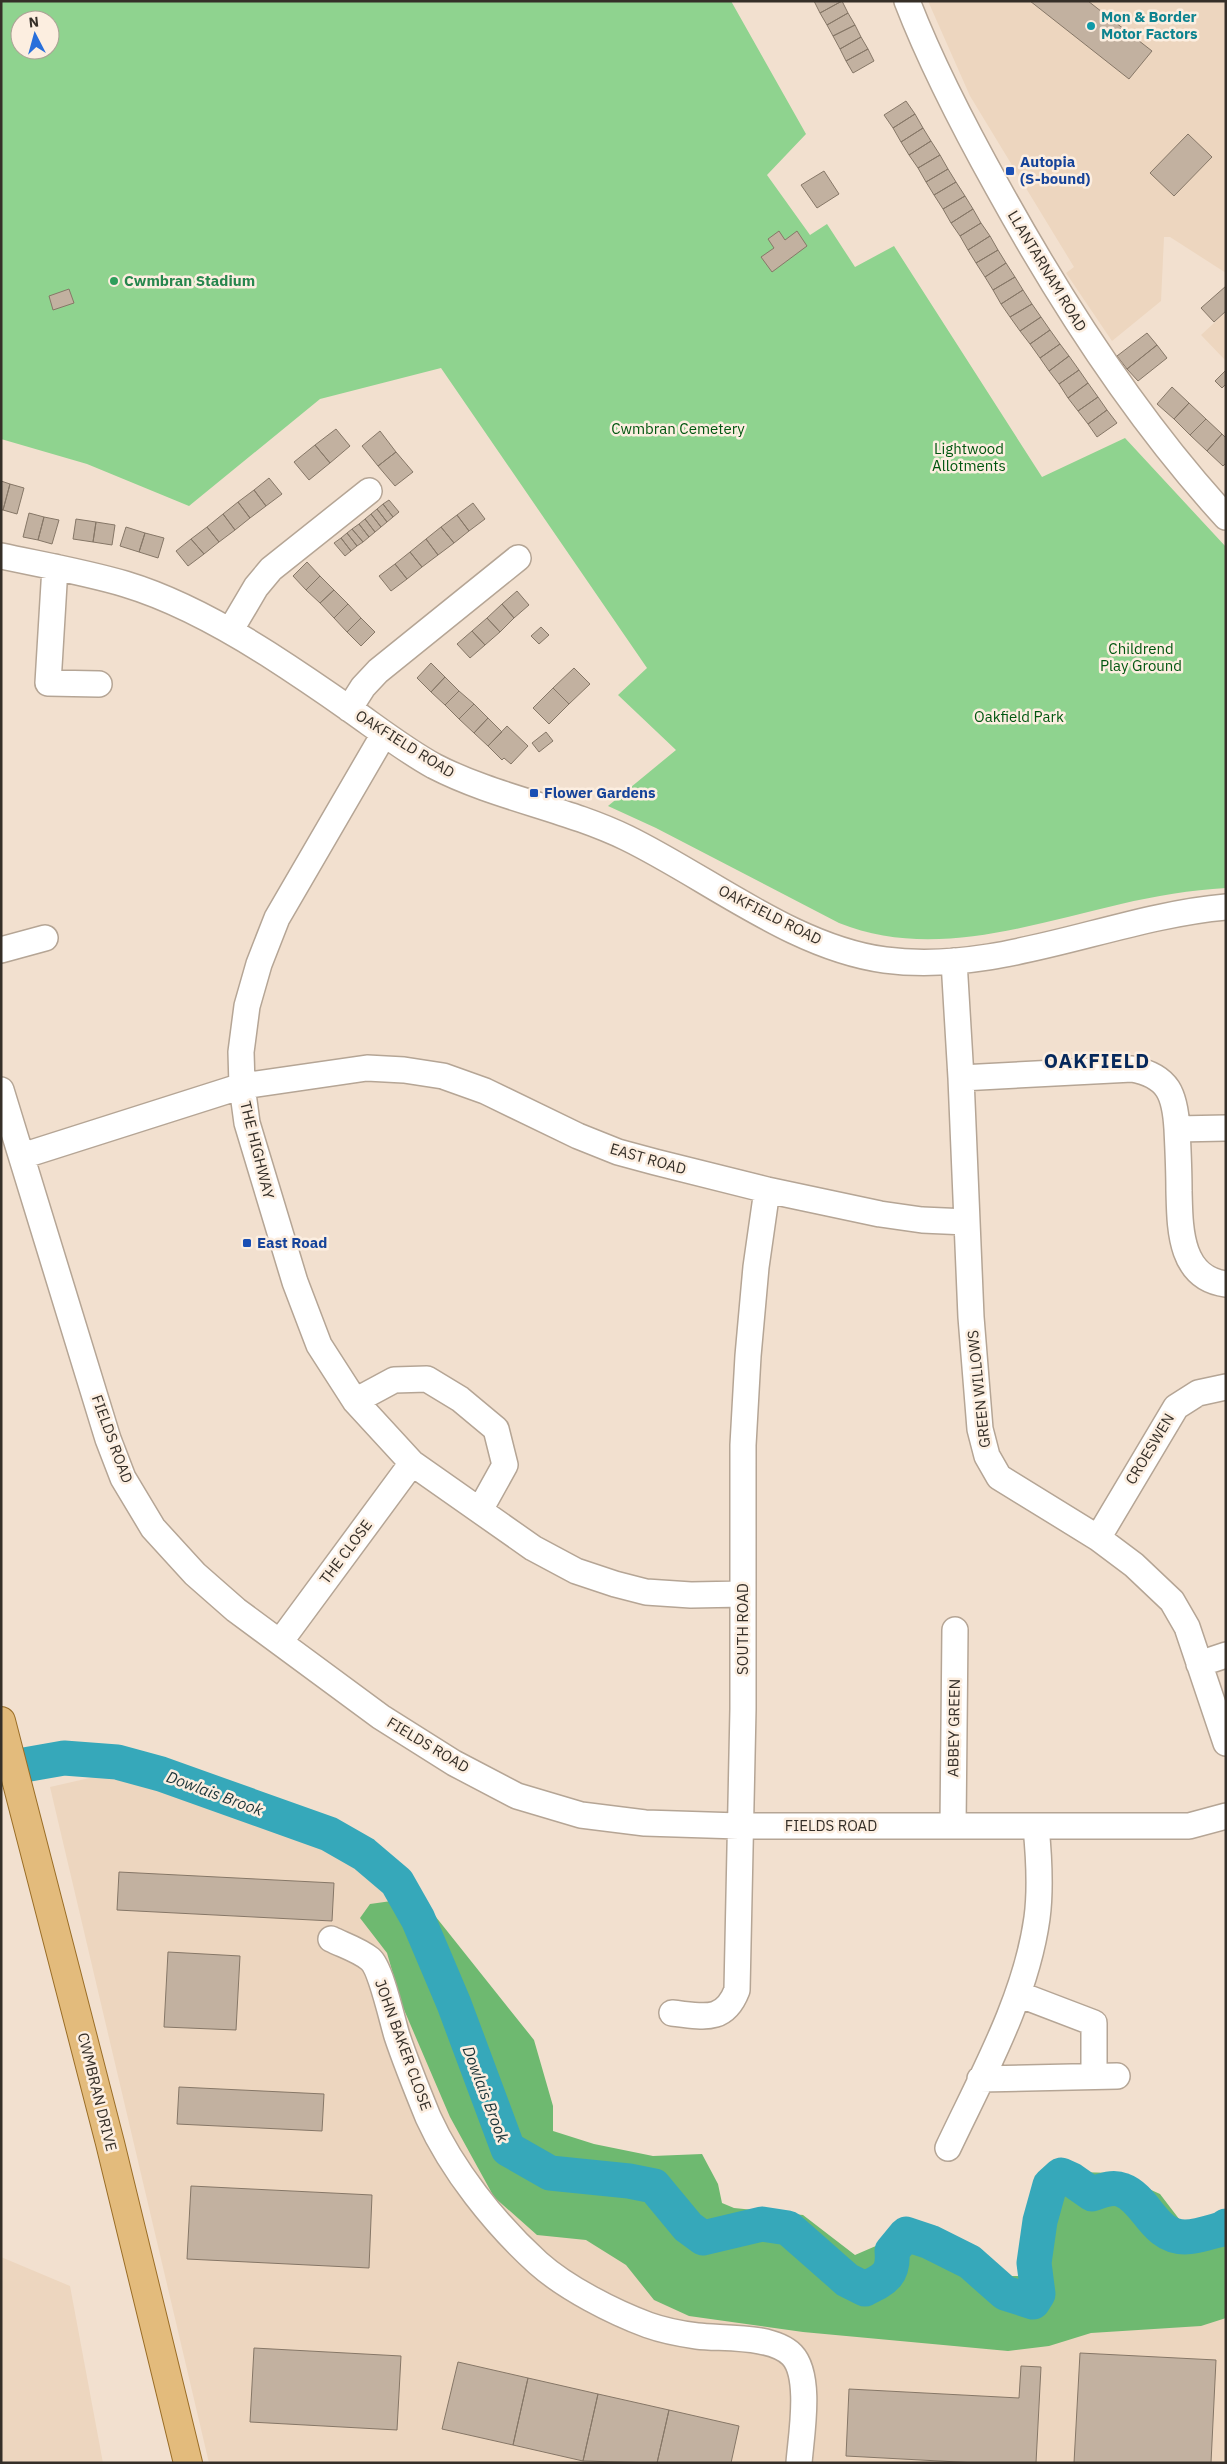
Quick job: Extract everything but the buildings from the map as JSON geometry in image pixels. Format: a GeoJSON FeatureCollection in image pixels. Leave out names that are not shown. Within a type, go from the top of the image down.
{"type":"FeatureCollection","features":[{"type":"Feature","properties":{"kind":"main road","name":"CWMBRAN DRIVE"},"geometry":{"type":"LineString","coordinates":[[3,1728],[110,2143],[188,2463]]}},
{"type":"Feature","properties":{"kind":"street","name":"LLANTARNAM ROAD"},"geometry":{"type":"LineString","coordinates":[[907,1],[945,90],[1043,268],[1100,356],[1183,468],[1226,517]]}},
{"type":"Feature","properties":{"kind":"street"},"geometry":{"type":"LineString","coordinates":[[230,631],[256,587],[271,568],[369,491]]}},
{"type":"Feature","properties":{"kind":"street","name":"OAKFIELD ROAD"},"geometry":{"type":"LineString","coordinates":[[1,556],[56,567],[128,585],[176,604],[230,631],[431,764],[463,780],[626,838],[782,924],[835,948],[861,956],[888,961],[954,961],[1000,955],[1175,914],[1226,907]]}},
{"type":"Feature","properties":{"kind":"street","name":"OAKFIELD ROAD"},"geometry":{"type":"LineString","coordinates":[[349,709],[363,687],[378,671],[518,558]]}},
{"type":"Feature","properties":{"kind":"street"},"geometry":{"type":"LineString","coordinates":[[56,567],[48,683],[99,684]]}},
{"type":"Feature","properties":{"kind":"street","name":"THE HIGHWAY"},"geometry":{"type":"LineString","coordinates":[[384,734],[274,928],[259,964],[248,1006],[240,1052],[247,1123],[295,1282],[319,1346],[355,1401],[412,1463],[533,1548],[576,1571],[646,1592],[691,1595],[743,1594]]}},
{"type":"Feature","properties":{"kind":"street"},"geometry":{"type":"LineString","coordinates":[[1,950],[45,938]]}},
{"type":"Feature","properties":{"kind":"street","name":"GREEN WILLOWS"},"geometry":{"type":"LineString","coordinates":[[954,961],[979,1411],[987,1456],[999,1477],[1098,1538],[1134,1564],[1172,1601],[1187,1627],[1226,1743]]}},
{"type":"Feature","properties":{"kind":"street","name":"EAST ROAD"},"geometry":{"type":"LineString","coordinates":[[22,1156],[242,1086],[366,1068],[404,1070],[443,1076],[485,1090],[545,1120],[618,1152],[767,1190],[888,1215],[922,1220],[967,1222]]}},
{"type":"Feature","properties":{"kind":"street"},"geometry":{"type":"LineString","coordinates":[[962,1078],[1120,1069],[1145,1072],[1156,1076],[1172,1094],[1177,1129],[1180,1228],[1184,1247],[1190,1261],[1199,1272],[1208,1279],[1226,1284]]}},
{"type":"Feature","properties":{"kind":"street","name":"FIELDS ROAD"},"geometry":{"type":"LineString","coordinates":[[1,1090],[108,1438],[123,1478],[153,1528],[195,1574],[236,1610],[380,1717],[454,1763],[517,1796],[581,1815],[645,1823],[739,1826],[1190,1826],[1226,1816]]}},
{"type":"Feature","properties":{"kind":"street"},"geometry":{"type":"LineString","coordinates":[[1177,1129],[1226,1128]]}},
{"type":"Feature","properties":{"kind":"street","name":"SOUTH ROAD"},"geometry":{"type":"LineString","coordinates":[[672,2013],[709,2017],[721,2012],[732,2004],[737,1990],[739,1826],[743,1709],[744,1445],[748,1356],[756,1267],[767,1190]]}},
{"type":"Feature","properties":{"kind":"street"},"geometry":{"type":"LineString","coordinates":[[355,1401],[394,1380],[427,1378],[460,1399],[496,1428],[505,1465],[480,1510]]}},
{"type":"Feature","properties":{"kind":"street","name":"CROESWEN"},"geometry":{"type":"LineString","coordinates":[[1098,1538],[1176,1407],[1198,1392],[1226,1387]]}},
{"type":"Feature","properties":{"kind":"street","name":"THE CLOSE"},"geometry":{"type":"LineString","coordinates":[[280,1642],[412,1463]]}},
{"type":"Feature","properties":{"kind":"street","name":"ABBEY GREEN"},"geometry":{"type":"LineString","coordinates":[[952,1826],[955,1630]]}},
{"type":"Feature","properties":{"kind":"street"},"geometry":{"type":"LineString","coordinates":[[1199,1664],[1226,1655]]}},
{"type":"Feature","properties":{"kind":"street"},"geometry":{"type":"LineString","coordinates":[[948,2148],[1018,1994],[1032,1948],[1039,1890],[1036,1827]]}},
{"type":"Feature","properties":{"kind":"street","name":"JOHN BAKER CLOSE"},"geometry":{"type":"LineString","coordinates":[[331,1940],[370,1959],[381,1982],[397,2036],[429,2119],[461,2174],[510,2238],[549,2273],[594,2300],[648,2325],[694,2336],[777,2344],[792,2356],[801,2373],[803,2396],[799,2463]]}},
{"type":"Feature","properties":{"kind":"street"},"geometry":{"type":"LineString","coordinates":[[980,2078],[1106,2075],[1094,2023],[1018,1994]]}},
{"type":"Feature","properties":{"kind":"shaded area"},"geometry":{"type":"Polygon","coordinates":[[[928,1],[1226,1],[1226,273],[1170,237],[1164,237],[1161,301],[1112,341],[1066,273],[1074,267],[970,96],[928,1]]]}},
{"type":"Feature","properties":{"kind":"shaded area"},"geometry":{"type":"Polygon","coordinates":[[[1226,312],[1226,361],[1201,335],[1226,312]]]}},
{"type":"Feature","properties":{"kind":"shaded area"},"geometry":{"type":"Polygon","coordinates":[[[107,1774],[212,1797],[332,1829],[434,1926],[530,2184],[721,2246],[1028,2299],[1190,2246],[1226,2241],[1226,2463],[209,2463],[50,1787],[107,1774]]]}},
{"type":"Feature","properties":{"kind":"shaded area"},"geometry":{"type":"Polygon","coordinates":[[[1,2257],[70,2286],[103,2463],[1,2463],[1,2257]]]}},
{"type":"Feature","properties":{"kind":"green space"},"geometry":{"type":"Polygon","coordinates":[[[1,1],[731,1],[806,134],[767,175],[810,235],[827,224],[855,267],[894,246],[1042,477],[1125,438],[1226,547],[1226,888],[1147,898],[1016,929],[980,935],[944,939],[909,939],[874,934],[839,923],[656,828],[608,806],[676,750],[618,695],[647,668],[441,368],[320,399],[189,506],[87,464],[1,439],[1,1]]]}},
{"type":"Feature","properties":{"kind":"green space"},"geometry":{"type":"Polygon","coordinates":[[[420,1897],[534,2040],[553,2106],[553,2131],[594,2144],[653,2156],[702,2154],[718,2184],[722,2203],[734,2208],[803,2215],[855,2255],[922,2226],[1007,2276],[1025,2276],[1034,2232],[1049,2180],[1078,2172],[1114,2173],[1160,2194],[1186,2228],[1226,2218],[1226,2318],[1201,2326],[1091,2333],[1049,2346],[1008,2351],[803,2332],[689,2316],[654,2300],[626,2265],[586,2240],[537,2235],[494,2197],[450,2117],[402,2005],[387,1953],[360,1918],[370,1904],[420,1897]]]}},
{"type":"Feature","properties":{"kind":"waterway","name":"Dowlais Brook"},"geometry":{"type":"LineString","coordinates":[[1,1769],[64,1758],[117,1762],[161,1774],[329,1834],[364,1854],[397,1882],[418,1919],[454,2004],[508,2149],[550,2173],[629,2181],[654,2186],[688,2227],[703,2238],[762,2224],[788,2228],[847,2280],[865,2289],[883,2279],[890,2271],[892,2251],[906,2234],[930,2242],[970,2262],[1005,2293],[1033,2302],[1038,2294],[1034,2263],[1040,2221],[1050,2185],[1061,2175],[1092,2194],[1110,2189],[1122,2190],[1138,2201],[1158,2225],[1174,2235],[1194,2236],[1222,2229],[1226,2226]]}},
{"type":"Feature","properties":{"kind":"place","name":"Mon & Border Motor Factors"},"geometry":{"type":"Point","coordinates":[1091,26]}},
{"type":"Feature","properties":{"kind":"place","name":"Autopia (S-bound)"},"geometry":{"type":"Point","coordinates":[1010,171]}},
{"type":"Feature","properties":{"kind":"place","name":"Cwmbran Stadium"},"geometry":{"type":"Point","coordinates":[114,281]}},
{"type":"Feature","properties":{"kind":"place","name":"Flower Gardens"},"geometry":{"type":"Point","coordinates":[534,793]}},
{"type":"Feature","properties":{"kind":"place","name":"East Road"},"geometry":{"type":"Point","coordinates":[247,1243]}},
{"type":"Feature","properties":{"kind":"district","name":"OAKFIELD"},"geometry":{"type":"Point","coordinates":[1097,1061]}},
{"type":"Feature","properties":{"kind":"park label","name":"Cwmbran Cemetery"},"geometry":{"type":"Point","coordinates":[678,429]}},
{"type":"Feature","properties":{"kind":"park label","name":"Lightwood Allotments"},"geometry":{"type":"Point","coordinates":[969,458]}},
{"type":"Feature","properties":{"kind":"park label","name":"Childrend Play Ground"},"geometry":{"type":"Point","coordinates":[1141,658]}},
{"type":"Feature","properties":{"kind":"park label","name":"Oakfield Park"},"geometry":{"type":"Point","coordinates":[1019,717]}}]}
